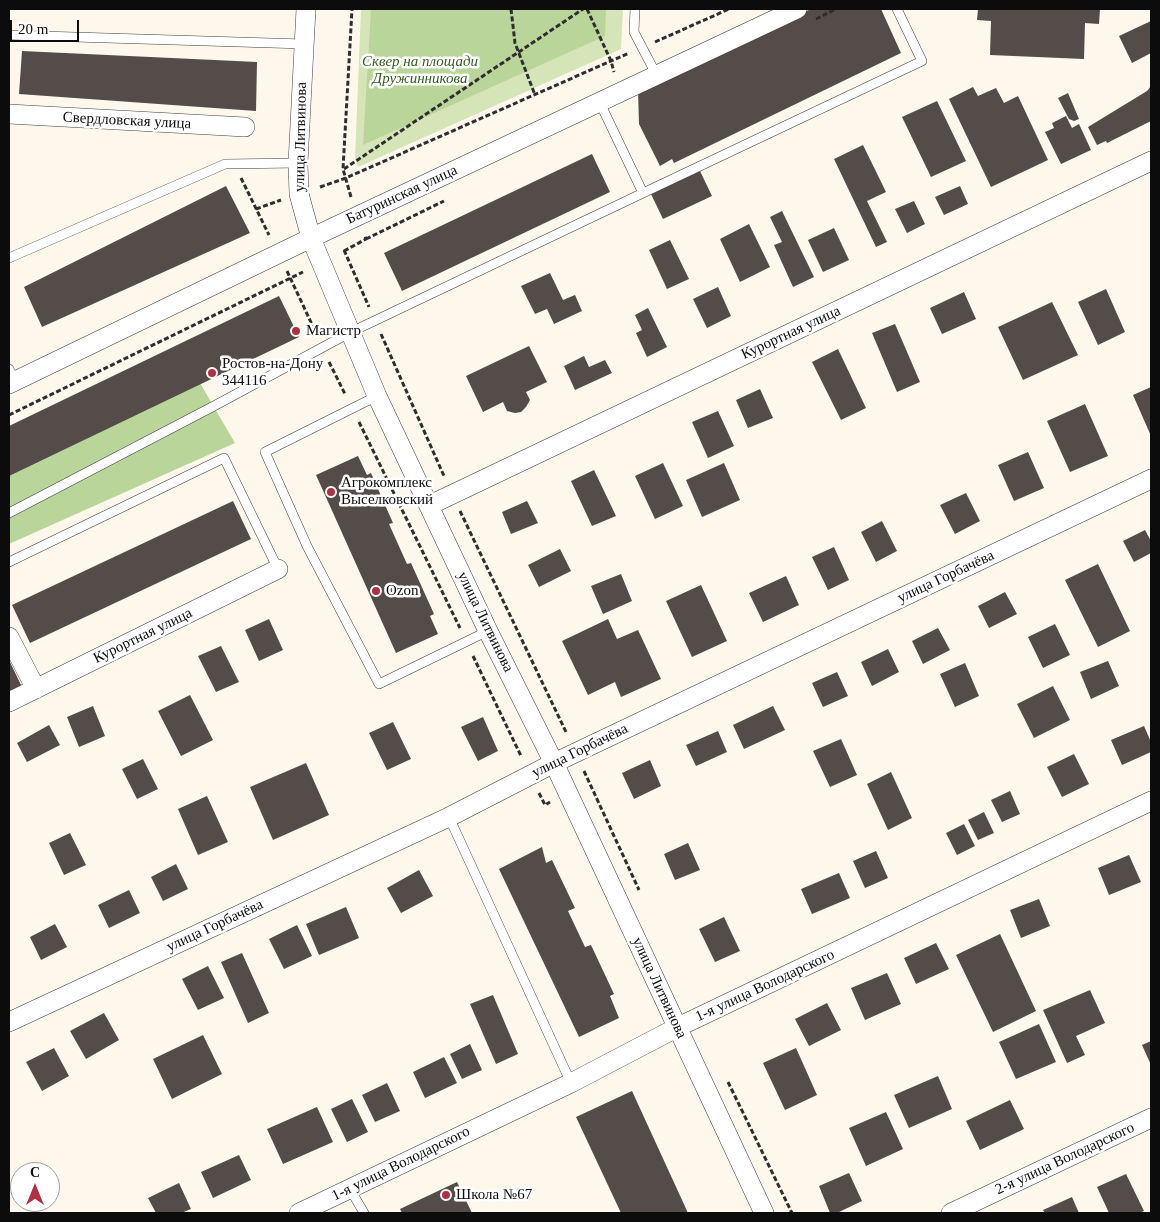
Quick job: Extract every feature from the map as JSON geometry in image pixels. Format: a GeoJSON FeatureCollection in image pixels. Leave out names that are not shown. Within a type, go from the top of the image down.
{"type":"FeatureCollection","features":[{"type":"Feature","properties":{"kind":"street","name":"улица Литвинова"},"geometry":{"type":"LineString","coordinates":[[306,9],[298,163],[299,194],[311,238],[377,396],[488,631],[554,763],[764,1213]]}},
{"type":"Feature","properties":{"kind":"street","name":"Батуринская улица"},"geometry":{"type":"LineString","coordinates":[[11,378],[797,9]]}},
{"type":"Feature","properties":{"kind":"street","name":"Свердловская улица"},"geometry":{"type":"LineString","coordinates":[[9,114],[245,128]]}},
{"type":"Feature","properties":{"kind":"street","name":"Курортная улица"},"geometry":{"type":"LineString","coordinates":[[430,505],[1151,161]]}},
{"type":"Feature","properties":{"kind":"street","name":"улица Горбачёва"},"geometry":{"type":"LineString","coordinates":[[9,1022],[449,817],[576,752],[1151,479]]}},
{"type":"Feature","properties":{"kind":"street","name":"Курортная улица"},"geometry":{"type":"LineString","coordinates":[[9,702],[278,569]]}},
{"type":"Feature","properties":{"kind":"street"},"geometry":{"type":"LineString","coordinates":[[9,637],[36,689]]}},
{"type":"Feature","properties":{"kind":"street","name":"1-я улица Володарского"},"geometry":{"type":"LineString","coordinates":[[299,1213],[571,1083],[678,1027],[1151,801]]}},
{"type":"Feature","properties":{"kind":"street","name":"2-я улица Володарского"},"geometry":{"type":"LineString","coordinates":[[951,1213],[1151,1118]]}},
{"type":"Feature","properties":{"kind":"lane"},"geometry":{"type":"LineString","coordinates":[[635,9],[634,32],[656,74]]}},
{"type":"Feature","properties":{"kind":"lane"},"geometry":{"type":"LineString","coordinates":[[9,513],[351,332],[922,61],[897,9]]}},
{"type":"Feature","properties":{"kind":"lane"},"geometry":{"type":"LineString","coordinates":[[9,35],[304,44]]}},
{"type":"Feature","properties":{"kind":"lane"},"geometry":{"type":"LineString","coordinates":[[600,102],[643,193]]}},
{"type":"Feature","properties":{"kind":"lane"},"geometry":{"type":"LineString","coordinates":[[9,258],[225,164],[298,163]]}},
{"type":"Feature","properties":{"kind":"lane"},"geometry":{"type":"LineString","coordinates":[[377,396],[265,452],[307,546],[379,684],[488,631]]}},
{"type":"Feature","properties":{"kind":"lane"},"geometry":{"type":"LineString","coordinates":[[9,562],[224,458],[278,569]]}},
{"type":"Feature","properties":{"kind":"lane"},"geometry":{"type":"LineString","coordinates":[[449,817],[571,1083]]}},
{"type":"Feature","properties":{"kind":"lane"},"geometry":{"type":"LineString","coordinates":[[350,1189],[364,1213]]}},
{"type":"Feature","properties":{"kind":"path"},"geometry":{"type":"LineString","coordinates":[[352,9],[343,169],[583,9]]}},
{"type":"Feature","properties":{"kind":"path"},"geometry":{"type":"LineString","coordinates":[[511,9],[514,43],[535,95]]}},
{"type":"Feature","properties":{"kind":"path"},"geometry":{"type":"LineString","coordinates":[[587,9],[611,61],[620,92]]}},
{"type":"Feature","properties":{"kind":"path"},"geometry":{"type":"LineString","coordinates":[[256,209],[346,178],[729,9]]}},
{"type":"Feature","properties":{"kind":"path"},"geometry":{"type":"LineString","coordinates":[[234,164],[545,805],[589,782]]}},
{"type":"Feature","properties":{"kind":"path"},"geometry":{"type":"LineString","coordinates":[[9,414],[322,262]]}},
{"type":"Feature","properties":{"kind":"path"},"geometry":{"type":"LineString","coordinates":[[576,752],[641,896]]}},
{"type":"Feature","properties":{"kind":"path"},"geometry":{"type":"LineString","coordinates":[[728,1080],[792,1213]]}},
{"type":"Feature","properties":{"kind":"green space","name":"Сквер на площади Дружинникова"},"geometry":{"type":"Polygon","coordinates":[[[361,9],[623,9],[621,49],[358,167],[355,159],[361,9]]]}},
{"type":"Feature","properties":{"kind":"green space","name":"Сквер на площади Дружинникова"},"geometry":{"type":"Polygon","coordinates":[[[371,9],[606,9],[605,36],[363,145],[371,9]]]}},
{"type":"Feature","properties":{"kind":"green space"},"geometry":{"type":"Polygon","coordinates":[[[200,383],[235,443],[9,544],[9,471],[200,383]]]}},
{"type":"Feature","properties":{"kind":"building"},"geometry":{"type":"Polygon","coordinates":[[[811,9],[881,9],[901,53],[674,163],[672,159],[660,166],[639,124],[638,89],[811,9]]]}},
{"type":"Feature","properties":{"kind":"building"},"geometry":{"type":"Polygon","coordinates":[[[978,9],[1100,9],[1099,24],[1085,23],[1084,59],[990,55],[991,21],[977,20],[978,9]]]}},
{"type":"Feature","properties":{"kind":"building"},"geometry":{"type":"Polygon","coordinates":[[[1151,21],[1151,53],[1132,63],[1119,36],[1151,21]]]}},
{"type":"Feature","properties":{"kind":"building"},"geometry":{"type":"Polygon","coordinates":[[[22,51],[257,62],[256,111],[19,94],[22,51]]]}},
{"type":"Feature","properties":{"kind":"building"},"geometry":{"type":"Polygon","coordinates":[[[1151,86],[1151,121],[1107,143],[1106,141],[1097,145],[1088,127],[1147,91],[1151,86]]]}},
{"type":"Feature","properties":{"kind":"building"},"geometry":{"type":"Polygon","coordinates":[[[973,87],[978,96],[996,88],[1004,103],[1018,96],[1048,160],[991,187],[949,99],[973,87]]]}},
{"type":"Feature","properties":{"kind":"building"},"geometry":{"type":"Polygon","coordinates":[[[1068,93],[1079,119],[1074,121],[1069,119],[1058,98],[1068,93]]]}},
{"type":"Feature","properties":{"kind":"building"},"geometry":{"type":"Polygon","coordinates":[[[937,101],[966,161],[931,177],[902,117],[937,101]]]}},
{"type":"Feature","properties":{"kind":"building"},"geometry":{"type":"Polygon","coordinates":[[[1066,116],[1072,128],[1079,124],[1091,150],[1061,164],[1045,132],[1054,128],[1052,123],[1066,116]]]}},
{"type":"Feature","properties":{"kind":"building"},"geometry":{"type":"Polygon","coordinates":[[[863,145],[886,192],[867,201],[887,242],[876,247],[834,159],[863,145]]]}},
{"type":"Feature","properties":{"kind":"building"},"geometry":{"type":"Polygon","coordinates":[[[592,154],[610,192],[402,291],[384,253],[592,154]]]}},
{"type":"Feature","properties":{"kind":"building"},"geometry":{"type":"Polygon","coordinates":[[[700,171],[712,196],[663,219],[651,194],[700,171]]]}},
{"type":"Feature","properties":{"kind":"building"},"geometry":{"type":"Polygon","coordinates":[[[226,186],[250,233],[42,327],[24,287],[226,186]]]}},
{"type":"Feature","properties":{"kind":"building"},"geometry":{"type":"Polygon","coordinates":[[[960,186],[968,204],[944,215],[935,197],[960,186]]]}},
{"type":"Feature","properties":{"kind":"building"},"geometry":{"type":"Polygon","coordinates":[[[914,201],[925,224],[907,233],[895,209],[914,201]]]}},
{"type":"Feature","properties":{"kind":"building"},"geometry":{"type":"Polygon","coordinates":[[[782,211],[814,277],[793,287],[774,245],[782,242],[770,217],[782,211]]]}},
{"type":"Feature","properties":{"kind":"building"},"geometry":{"type":"Polygon","coordinates":[[[749,224],[770,267],[740,282],[720,239],[749,224]]]}},
{"type":"Feature","properties":{"kind":"building"},"geometry":{"type":"Polygon","coordinates":[[[834,228],[849,260],[823,272],[808,240],[834,228]]]}},
{"type":"Feature","properties":{"kind":"building"},"geometry":{"type":"Polygon","coordinates":[[[670,240],[689,279],[667,289],[649,250],[670,240]]]}},
{"type":"Feature","properties":{"kind":"building"},"geometry":{"type":"Polygon","coordinates":[[[550,273],[563,300],[575,295],[582,311],[554,324],[547,309],[535,314],[521,286],[550,273]]]}},
{"type":"Feature","properties":{"kind":"building"},"geometry":{"type":"Polygon","coordinates":[[[718,287],[731,316],[707,328],[693,299],[718,287]]]}},
{"type":"Feature","properties":{"kind":"building"},"geometry":{"type":"Polygon","coordinates":[[[1106,289],[1125,332],[1098,345],[1078,302],[1106,289]]]}},
{"type":"Feature","properties":{"kind":"building"},"geometry":{"type":"Polygon","coordinates":[[[964,292],[976,319],[942,334],[930,308],[964,292]]]}},
{"type":"Feature","properties":{"kind":"building"},"geometry":{"type":"Polygon","coordinates":[[[279,296],[299,337],[9,476],[9,426],[279,296]]]}},
{"type":"Feature","properties":{"kind":"building"},"geometry":{"type":"Polygon","coordinates":[[[1052,302],[1078,355],[1023,380],[998,327],[1052,302]]]}},
{"type":"Feature","properties":{"kind":"building"},"geometry":{"type":"Polygon","coordinates":[[[648,308],[667,347],[647,357],[636,333],[642,330],[635,315],[648,308]]]}},
{"type":"Feature","properties":{"kind":"building"},"geometry":{"type":"Polygon","coordinates":[[[895,324],[920,382],[897,392],[872,333],[895,324]]]}},
{"type":"Feature","properties":{"kind":"building"},"geometry":{"type":"Polygon","coordinates":[[[529,346],[547,382],[526,392],[530,400],[521,412],[507,411],[503,402],[483,412],[466,376],[529,346]]]}},
{"type":"Feature","properties":{"kind":"building"},"geometry":{"type":"Polygon","coordinates":[[[838,349],[866,408],[841,420],[812,362],[838,349]]]}},
{"type":"Feature","properties":{"kind":"building"},"geometry":{"type":"Polygon","coordinates":[[[584,356],[589,367],[605,360],[612,373],[575,390],[564,366],[584,356]]]}},
{"type":"Feature","properties":{"kind":"building"},"geometry":{"type":"Polygon","coordinates":[[[1151,387],[1151,436],[1133,395],[1151,387]]]}},
{"type":"Feature","properties":{"kind":"building"},"geometry":{"type":"Polygon","coordinates":[[[760,389],[773,418],[748,428],[736,400],[760,389]]]}},
{"type":"Feature","properties":{"kind":"building"},"geometry":{"type":"Polygon","coordinates":[[[1085,404],[1108,456],[1070,472],[1047,421],[1085,404]]]}},
{"type":"Feature","properties":{"kind":"building"},"geometry":{"type":"Polygon","coordinates":[[[718,411],[734,446],[708,458],[692,422],[718,411]]]}},
{"type":"Feature","properties":{"kind":"building"},"geometry":{"type":"Polygon","coordinates":[[[1028,452],[1044,488],[1014,501],[998,465],[1028,452]]]}},
{"type":"Feature","properties":{"kind":"building"},"geometry":{"type":"Polygon","coordinates":[[[358,456],[367,475],[371,473],[393,523],[389,524],[407,564],[411,563],[434,614],[430,616],[438,634],[396,653],[316,475],[358,456]]]}},
{"type":"Feature","properties":{"kind":"building"},"geometry":{"type":"Polygon","coordinates":[[[663,463],[683,506],[655,519],[635,476],[663,463]]]}},
{"type":"Feature","properties":{"kind":"building"},"geometry":{"type":"Polygon","coordinates":[[[724,463],[740,500],[702,517],[686,480],[724,463]]]}},
{"type":"Feature","properties":{"kind":"building"},"geometry":{"type":"Polygon","coordinates":[[[594,470],[616,516],[592,526],[571,481],[594,470]]]}},
{"type":"Feature","properties":{"kind":"building"},"geometry":{"type":"Polygon","coordinates":[[[966,493],[980,521],[955,534],[940,505],[966,493]]]}},
{"type":"Feature","properties":{"kind":"building"},"geometry":{"type":"Polygon","coordinates":[[[233,501],[251,539],[30,643],[12,605],[233,501]]]}},
{"type":"Feature","properties":{"kind":"building"},"geometry":{"type":"Polygon","coordinates":[[[527,501],[538,523],[511,534],[502,512],[527,501]]]}},
{"type":"Feature","properties":{"kind":"building"},"geometry":{"type":"Polygon","coordinates":[[[882,521],[897,551],[876,562],[861,532],[882,521]]]}},
{"type":"Feature","properties":{"kind":"building"},"geometry":{"type":"Polygon","coordinates":[[[1145,530],[1151,541],[1151,553],[1134,562],[1123,541],[1145,530]]]}},
{"type":"Feature","properties":{"kind":"building"},"geometry":{"type":"Polygon","coordinates":[[[834,547],[849,580],[828,590],[812,557],[834,547]]]}},
{"type":"Feature","properties":{"kind":"building"},"geometry":{"type":"Polygon","coordinates":[[[560,549],[571,571],[539,587],[528,565],[560,549]]]}},
{"type":"Feature","properties":{"kind":"building"},"geometry":{"type":"Polygon","coordinates":[[[1098,564],[1130,631],[1098,647],[1065,580],[1098,564]]]}},
{"type":"Feature","properties":{"kind":"building"},"geometry":{"type":"Polygon","coordinates":[[[621,574],[632,601],[603,614],[591,586],[621,574]]]}},
{"type":"Feature","properties":{"kind":"building"},"geometry":{"type":"Polygon","coordinates":[[[786,576],[799,605],[763,622],[749,593],[786,576]]]}},
{"type":"Feature","properties":{"kind":"building"},"geometry":{"type":"Polygon","coordinates":[[[701,585],[727,641],[692,657],[666,601],[701,585]]]}},
{"type":"Feature","properties":{"kind":"building"},"geometry":{"type":"Polygon","coordinates":[[[1005,592],[1017,614],[989,628],[978,606],[1005,592]]]}},
{"type":"Feature","properties":{"kind":"building"},"geometry":{"type":"Polygon","coordinates":[[[269,619],[283,650],[259,661],[245,630],[269,619]]]}},
{"type":"Feature","properties":{"kind":"building"},"geometry":{"type":"Polygon","coordinates":[[[608,619],[617,639],[638,630],[661,679],[621,697],[615,682],[588,695],[562,641],[608,619]]]}},
{"type":"Feature","properties":{"kind":"building"},"geometry":{"type":"Polygon","coordinates":[[[1055,624],[1070,655],[1043,668],[1028,637],[1055,624]]]}},
{"type":"Feature","properties":{"kind":"building"},"geometry":{"type":"Polygon","coordinates":[[[938,628],[950,650],[923,664],[912,641],[938,628]]]}},
{"type":"Feature","properties":{"kind":"building"},"geometry":{"type":"Polygon","coordinates":[[[221,646],[239,682],[216,692],[198,656],[221,646]]]}},
{"type":"Feature","properties":{"kind":"building"},"geometry":{"type":"Polygon","coordinates":[[[888,649],[899,672],[872,686],[861,662],[888,649]]]}},
{"type":"Feature","properties":{"kind":"building"},"geometry":{"type":"Polygon","coordinates":[[[9,660],[22,687],[9,694],[9,660]]]}},
{"type":"Feature","properties":{"kind":"building"},"geometry":{"type":"Polygon","coordinates":[[[1108,661],[1119,686],[1091,699],[1080,672],[1108,661]]]}},
{"type":"Feature","properties":{"kind":"building"},"geometry":{"type":"Polygon","coordinates":[[[965,663],[979,696],[955,707],[940,674],[965,663]]]}},
{"type":"Feature","properties":{"kind":"building"},"geometry":{"type":"Polygon","coordinates":[[[837,672],[848,696],[823,707],[812,683],[837,672]]]}},
{"type":"Feature","properties":{"kind":"building"},"geometry":{"type":"Polygon","coordinates":[[[1053,686],[1070,720],[1034,738],[1017,704],[1053,686]]]}},
{"type":"Feature","properties":{"kind":"building"},"geometry":{"type":"Polygon","coordinates":[[[190,695],[213,740],[181,756],[158,711],[190,695]]]}},
{"type":"Feature","properties":{"kind":"building"},"geometry":{"type":"Polygon","coordinates":[[[93,706],[105,736],[79,747],[67,717],[93,706]]]}},
{"type":"Feature","properties":{"kind":"building"},"geometry":{"type":"Polygon","coordinates":[[[773,706],[785,730],[744,749],[733,725],[773,706]]]}},
{"type":"Feature","properties":{"kind":"building"},"geometry":{"type":"Polygon","coordinates":[[[483,717],[498,751],[478,761],[461,727],[483,717]]]}},
{"type":"Feature","properties":{"kind":"building"},"geometry":{"type":"Polygon","coordinates":[[[393,722],[411,759],[387,770],[369,733],[393,722]]]}},
{"type":"Feature","properties":{"kind":"building"},"geometry":{"type":"Polygon","coordinates":[[[49,725],[60,745],[27,762],[17,743],[49,725]]]}},
{"type":"Feature","properties":{"kind":"building"},"geometry":{"type":"Polygon","coordinates":[[[1144,726],[1151,742],[1151,752],[1122,765],[1111,740],[1144,726]]]}},
{"type":"Feature","properties":{"kind":"building"},"geometry":{"type":"Polygon","coordinates":[[[718,731],[727,752],[696,766],[686,745],[718,731]]]}},
{"type":"Feature","properties":{"kind":"building"},"geometry":{"type":"Polygon","coordinates":[[[841,739],[857,775],[830,787],[813,751],[841,739]]]}},
{"type":"Feature","properties":{"kind":"building"},"geometry":{"type":"Polygon","coordinates":[[[1074,754],[1089,784],[1062,797],[1047,767],[1074,754]]]}},
{"type":"Feature","properties":{"kind":"building"},"geometry":{"type":"Polygon","coordinates":[[[143,759],[158,789],[137,799],[122,769],[143,759]]]}},
{"type":"Feature","properties":{"kind":"building"},"geometry":{"type":"Polygon","coordinates":[[[650,760],[661,786],[634,799],[622,773],[650,760]]]}},
{"type":"Feature","properties":{"kind":"building"},"geometry":{"type":"Polygon","coordinates":[[[306,763],[329,815],[273,840],[250,787],[306,763]]]}},
{"type":"Feature","properties":{"kind":"building"},"geometry":{"type":"Polygon","coordinates":[[[891,772],[912,818],[888,830],[867,784],[891,772]]]}},
{"type":"Feature","properties":{"kind":"building"},"geometry":{"type":"Polygon","coordinates":[[[1010,791],[1020,814],[1002,822],[991,800],[1010,791]]]}},
{"type":"Feature","properties":{"kind":"building"},"geometry":{"type":"Polygon","coordinates":[[[207,796],[228,842],[198,855],[178,809],[207,796]]]}},
{"type":"Feature","properties":{"kind":"building"},"geometry":{"type":"Polygon","coordinates":[[[984,812],[994,833],[978,840],[968,820],[984,812]]]}},
{"type":"Feature","properties":{"kind":"building"},"geometry":{"type":"Polygon","coordinates":[[[964,824],[975,846],[957,855],[946,833],[964,824]]]}},
{"type":"Feature","properties":{"kind":"building"},"geometry":{"type":"Polygon","coordinates":[[[70,833],[86,865],[64,875],[49,843],[70,833]]]}},
{"type":"Feature","properties":{"kind":"building"},"geometry":{"type":"Polygon","coordinates":[[[688,843],[700,870],[675,880],[664,854],[688,843]]]}},
{"type":"Feature","properties":{"kind":"building"},"geometry":{"type":"Polygon","coordinates":[[[542,847],[546,863],[552,860],[575,908],[568,911],[585,947],[591,945],[614,994],[610,996],[619,1018],[579,1037],[499,869],[542,847]]]}},
{"type":"Feature","properties":{"kind":"building"},"geometry":{"type":"Polygon","coordinates":[[[876,851],[888,878],[865,888],[853,861],[876,851]]]}},
{"type":"Feature","properties":{"kind":"building"},"geometry":{"type":"Polygon","coordinates":[[[1129,855],[1141,882],[1109,895],[1098,868],[1129,855]]]}},
{"type":"Feature","properties":{"kind":"building"},"geometry":{"type":"Polygon","coordinates":[[[176,864],[188,889],[163,901],[151,877],[176,864]]]}},
{"type":"Feature","properties":{"kind":"building"},"geometry":{"type":"Polygon","coordinates":[[[419,870],[433,896],[401,913],[387,888],[419,870]]]}},
{"type":"Feature","properties":{"kind":"building"},"geometry":{"type":"Polygon","coordinates":[[[839,873],[850,898],[812,914],[801,889],[839,873]]]}},
{"type":"Feature","properties":{"kind":"building"},"geometry":{"type":"Polygon","coordinates":[[[129,890],[140,913],[109,928],[98,905],[129,890]]]}},
{"type":"Feature","properties":{"kind":"building"},"geometry":{"type":"Polygon","coordinates":[[[1039,899],[1050,926],[1021,938],[1010,910],[1039,899]]]}},
{"type":"Feature","properties":{"kind":"building"},"geometry":{"type":"Polygon","coordinates":[[[346,907],[359,938],[319,955],[306,924],[346,907]]]}},
{"type":"Feature","properties":{"kind":"building"},"geometry":{"type":"Polygon","coordinates":[[[724,917],[740,951],[715,962],[699,929],[724,917]]]}},
{"type":"Feature","properties":{"kind":"building"},"geometry":{"type":"Polygon","coordinates":[[[55,924],[67,947],[41,960],[30,937],[55,924]]]}},
{"type":"Feature","properties":{"kind":"building"},"geometry":{"type":"Polygon","coordinates":[[[297,925],[312,956],[284,969],[269,939],[297,925]]]}},
{"type":"Feature","properties":{"kind":"building"},"geometry":{"type":"Polygon","coordinates":[[[1000,934],[1036,1011],[993,1032],[956,955],[1000,934]]]}},
{"type":"Feature","properties":{"kind":"building"},"geometry":{"type":"Polygon","coordinates":[[[936,943],[949,969],[916,984],[904,958],[936,943]]]}},
{"type":"Feature","properties":{"kind":"building"},"geometry":{"type":"Polygon","coordinates":[[[242,953],[269,1013],[248,1023],[221,962],[242,953]]]}},
{"type":"Feature","properties":{"kind":"building"},"geometry":{"type":"Polygon","coordinates":[[[208,966],[224,998],[198,1010],[182,979],[208,966]]]}},
{"type":"Feature","properties":{"kind":"building"},"geometry":{"type":"Polygon","coordinates":[[[887,973],[901,1004],[865,1020],[851,988],[887,973]]]}},
{"type":"Feature","properties":{"kind":"building"},"geometry":{"type":"Polygon","coordinates":[[[1090,990],[1105,1023],[1076,1036],[1085,1055],[1067,1063],[1043,1010],[1090,990]]]}},
{"type":"Feature","properties":{"kind":"building"},"geometry":{"type":"Polygon","coordinates":[[[493,995],[518,1054],[496,1064],[470,1004],[493,995]]]}},
{"type":"Feature","properties":{"kind":"building"},"geometry":{"type":"Polygon","coordinates":[[[827,1003],[841,1030],[809,1046],[795,1019],[827,1003]]]}},
{"type":"Feature","properties":{"kind":"building"},"geometry":{"type":"Polygon","coordinates":[[[104,1013],[119,1040],[86,1059],[70,1031],[104,1013]]]}},
{"type":"Feature","properties":{"kind":"building"},"geometry":{"type":"Polygon","coordinates":[[[1039,1024],[1056,1062],[1016,1079],[999,1042],[1039,1024]]]}},
{"type":"Feature","properties":{"kind":"building"},"geometry":{"type":"Polygon","coordinates":[[[203,1035],[222,1074],[172,1099],[153,1059],[203,1035]]]}},
{"type":"Feature","properties":{"kind":"building"},"geometry":{"type":"Polygon","coordinates":[[[1151,1041],[1151,1065],[1142,1045],[1151,1041]]]}},
{"type":"Feature","properties":{"kind":"building"},"geometry":{"type":"Polygon","coordinates":[[[470,1044],[482,1070],[462,1079],[450,1054],[470,1044]]]}},
{"type":"Feature","properties":{"kind":"building"},"geometry":{"type":"Polygon","coordinates":[[[54,1048],[69,1076],[42,1091],[26,1062],[54,1048]]]}},
{"type":"Feature","properties":{"kind":"building"},"geometry":{"type":"Polygon","coordinates":[[[796,1048],[817,1095],[785,1110],[763,1063],[796,1048]]]}},
{"type":"Feature","properties":{"kind":"building"},"geometry":{"type":"Polygon","coordinates":[[[444,1057],[457,1083],[425,1098],[413,1072],[444,1057]]]}},
{"type":"Feature","properties":{"kind":"building"},"geometry":{"type":"Polygon","coordinates":[[[938,1076],[952,1109],[909,1128],[894,1095],[938,1076]]]}},
{"type":"Feature","properties":{"kind":"building"},"geometry":{"type":"Polygon","coordinates":[[[387,1083],[400,1111],[375,1122],[362,1095],[387,1083]]]}},
{"type":"Feature","properties":{"kind":"building"},"geometry":{"type":"Polygon","coordinates":[[[632,1091],[688,1213],[621,1213],[576,1117],[632,1091]]]}},
{"type":"Feature","properties":{"kind":"building"},"geometry":{"type":"Polygon","coordinates":[[[352,1099],[368,1132],[347,1142],[331,1109],[352,1099]]]}},
{"type":"Feature","properties":{"kind":"building"},"geometry":{"type":"Polygon","coordinates":[[[1010,1100],[1024,1129],[980,1150],[966,1121],[1010,1100]]]}},
{"type":"Feature","properties":{"kind":"building"},"geometry":{"type":"Polygon","coordinates":[[[317,1107],[333,1142],[283,1164],[267,1129],[317,1107]]]}},
{"type":"Feature","properties":{"kind":"building"},"geometry":{"type":"Polygon","coordinates":[[[886,1112],[903,1149],[866,1166],[849,1128],[886,1112]]]}},
{"type":"Feature","properties":{"kind":"building"},"geometry":{"type":"Polygon","coordinates":[[[239,1155],[251,1180],[213,1198],[201,1172],[239,1155]]]}},
{"type":"Feature","properties":{"kind":"building"},"geometry":{"type":"Polygon","coordinates":[[[849,1173],[862,1201],[837,1213],[830,1213],[819,1186],[849,1173]]]}},
{"type":"Feature","properties":{"kind":"building"},"geometry":{"type":"Polygon","coordinates":[[[1126,1174],[1144,1211],[1139,1213],[1109,1213],[1097,1187],[1126,1174]]]}},
{"type":"Feature","properties":{"kind":"building","name":"Школа №67"},"geometry":{"type":"Polygon","coordinates":[[[457,1182],[472,1213],[402,1213],[400,1209],[457,1182]]]}},
{"type":"Feature","properties":{"kind":"building"},"geometry":{"type":"Polygon","coordinates":[[[179,1183],[191,1209],[181,1213],[156,1213],[148,1198],[179,1183]]]}},
{"type":"Feature","properties":{"kind":"building"},"geometry":{"type":"Polygon","coordinates":[[[1072,1197],[1079,1213],[1045,1213],[1043,1210],[1072,1197]]]}},
{"type":"Feature","properties":{"kind":"place","name":"Магистр"},"geometry":{"type":"Point","coordinates":[296,331]}},
{"type":"Feature","properties":{"kind":"place","name":"Ростов-на-Дону 344116"},"geometry":{"type":"Point","coordinates":[212,373]}},
{"type":"Feature","properties":{"kind":"place","name":"Агрокомплекс Выселковский"},"geometry":{"type":"Point","coordinates":[331,492]}},
{"type":"Feature","properties":{"kind":"place","name":"Ozon"},"geometry":{"type":"Point","coordinates":[376,591]}},
{"type":"Feature","properties":{"kind":"place","name":"Школа №67"},"geometry":{"type":"Point","coordinates":[446,1195]}}]}
